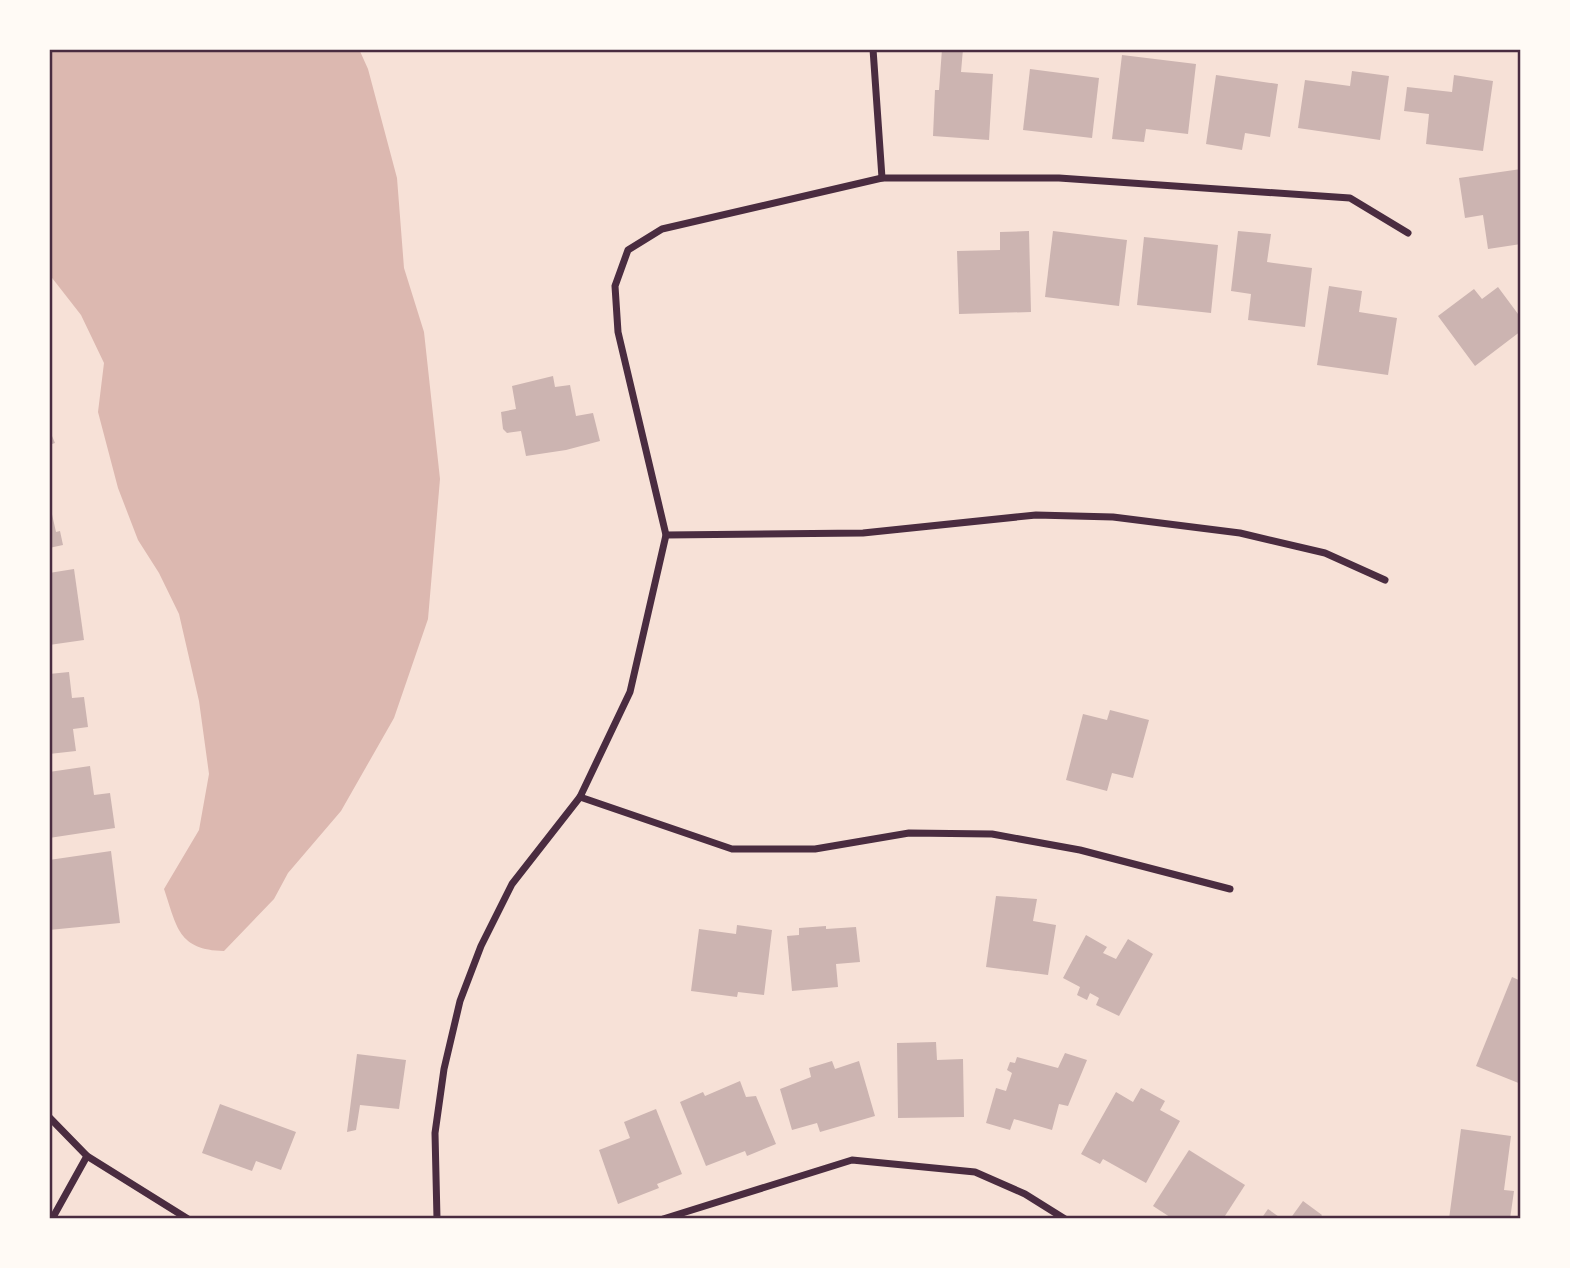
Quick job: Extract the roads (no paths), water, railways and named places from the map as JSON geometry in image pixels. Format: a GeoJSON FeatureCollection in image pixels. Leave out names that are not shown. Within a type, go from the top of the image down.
{"type":"FeatureCollection","features":[{"type":"Feature","properties":{"kind":"street"},"geometry":{"type":"LineString","coordinates":[[873,49],[882,178]]}},
{"type":"Feature","properties":{"kind":"street"},"geometry":{"type":"LineString","coordinates":[[437,1219],[435,1133],[444,1069],[460,1001],[481,946],[513,884],[580,797],[630,692],[666,535],[618,332],[615,285],[628,250],[662,229],[882,178],[1059,178],[1350,198],[1408,233]]}},
{"type":"Feature","properties":{"kind":"street"},"geometry":{"type":"LineString","coordinates":[[666,535],[863,533],[1036,515],[1113,517],[1240,533],[1325,552],[1385,580]]}},
{"type":"Feature","properties":{"kind":"street"},"geometry":{"type":"LineString","coordinates":[[580,797],[732,849],[815,849],[909,833],[992,834],[1080,850],[1230,889]]}},
{"type":"Feature","properties":{"kind":"street"},"geometry":{"type":"LineString","coordinates":[[49,1117],[87,1156],[188,1219]]}},
{"type":"Feature","properties":{"kind":"street"},"geometry":{"type":"LineString","coordinates":[[51,1219],[87,1156]]}},
{"type":"Feature","properties":{"kind":"street"},"geometry":{"type":"LineString","coordinates":[[663,1219],[852,1160],[975,1172],[1025,1194],[1065,1219]]}}]}
